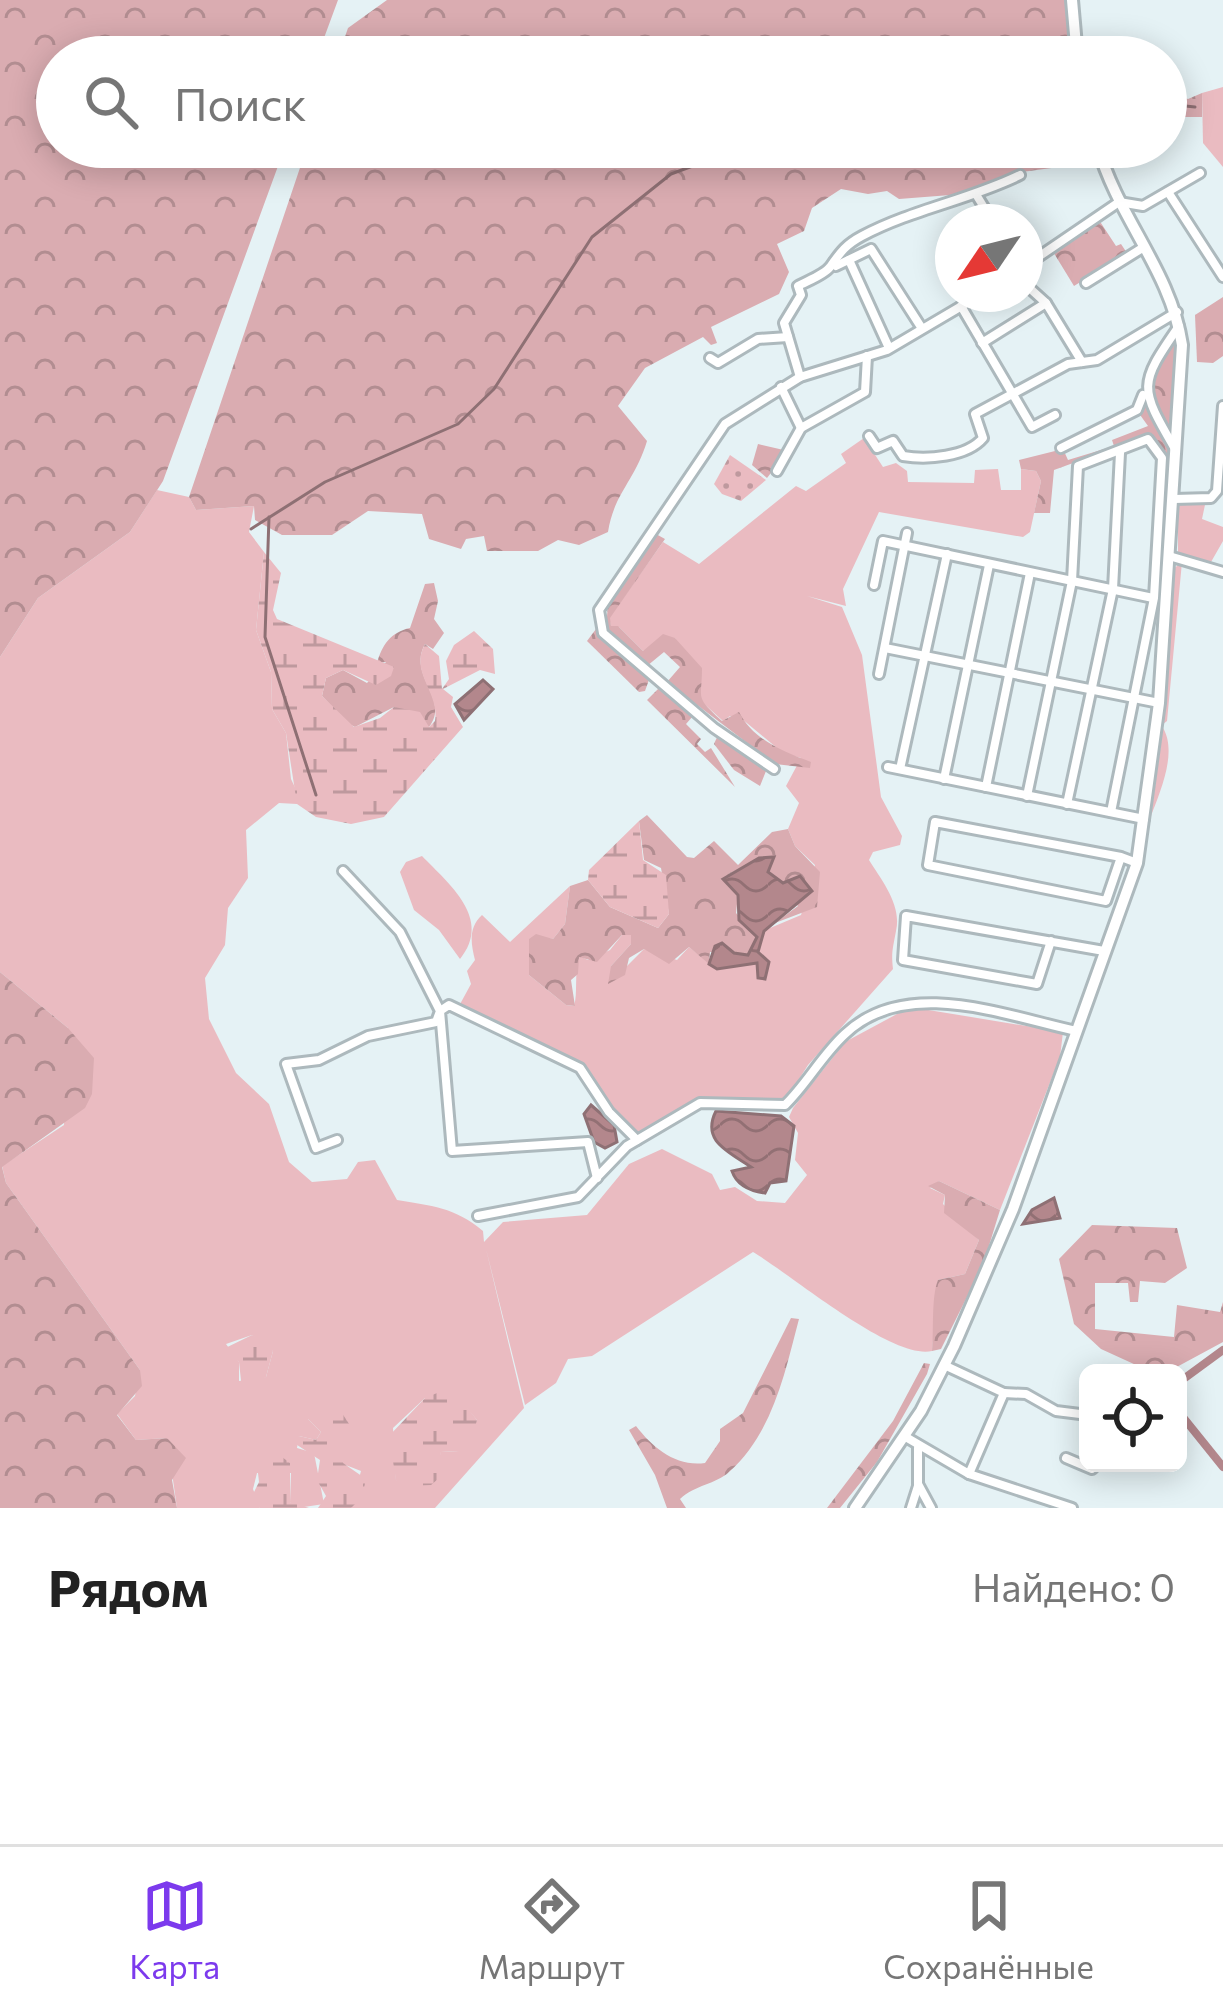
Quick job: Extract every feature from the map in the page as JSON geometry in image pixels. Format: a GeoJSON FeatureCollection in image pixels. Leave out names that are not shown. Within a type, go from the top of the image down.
{"type":"FeatureCollection","features":[{"type":"Feature","properties":{"kind":"main road"},"geometry":{"type":"LineString","coordinates":[[1072,0],[1075,36]]}},
{"type":"Feature","properties":{"kind":"main road"},"geometry":{"type":"LineString","coordinates":[[856,1508],[944,1365],[1013,1209],[1137,862],[1146,820],[1159,704],[1160,599],[1169,556],[1183,382],[1178,318],[1118,202],[1106,168]]}},
{"type":"Feature","properties":{"kind":"street"},"geometry":{"type":"LineString","coordinates":[[1043,254],[1118,202],[1143,206],[1200,173]]}},
{"type":"Feature","properties":{"kind":"street"},"geometry":{"type":"LineString","coordinates":[[800,377],[784,322],[801,295],[798,286],[861,236],[954,199],[977,196],[1020,175]]}},
{"type":"Feature","properties":{"kind":"street"},"geometry":{"type":"LineString","coordinates":[[1168,192],[1223,278]]}},
{"type":"Feature","properties":{"kind":"street"},"geometry":{"type":"LineString","coordinates":[[977,196],[982,204]]}},
{"type":"Feature","properties":{"kind":"street"},"geometry":{"type":"LineString","coordinates":[[861,236],[921,327]]}},
{"type":"Feature","properties":{"kind":"street"},"geometry":{"type":"LineString","coordinates":[[1086,283],[1145,247]]}},
{"type":"Feature","properties":{"kind":"street"},"geometry":{"type":"LineString","coordinates":[[834,260],[836,266],[867,251]]}},
{"type":"Feature","properties":{"kind":"street"},"geometry":{"type":"LineString","coordinates":[[849,260],[890,348]]}},
{"type":"Feature","properties":{"kind":"street"},"geometry":{"type":"LineString","coordinates":[[1043,299],[1082,362]]}},
{"type":"Feature","properties":{"kind":"street"},"geometry":{"type":"LineString","coordinates":[[982,343],[1046,302]]}},
{"type":"Feature","properties":{"kind":"street"},"geometry":{"type":"LineString","coordinates":[[774,769],[714,728],[603,632],[599,610],[725,424],[800,377],[890,348],[950,312]]}},
{"type":"Feature","properties":{"kind":"street"},"geometry":{"type":"LineString","coordinates":[[964,312],[1032,427],[1054,415]]}},
{"type":"Feature","properties":{"kind":"street"},"geometry":{"type":"LineString","coordinates":[[868,436],[877,448],[893,441],[903,456],[925,459],[962,453],[983,438],[975,414],[1069,364],[1097,360],[1178,318]]}},
{"type":"Feature","properties":{"kind":"street"},"geometry":{"type":"LineString","coordinates":[[1061,448],[1137,410],[1149,370],[1178,318]]}},
{"type":"Feature","properties":{"kind":"street"},"geometry":{"type":"LineString","coordinates":[[710,358],[718,363],[772,334],[788,337]]}},
{"type":"Feature","properties":{"kind":"street"},"geometry":{"type":"LineString","coordinates":[[777,471],[801,428],[865,392],[867,356]]}},
{"type":"Feature","properties":{"kind":"street"},"geometry":{"type":"LineString","coordinates":[[781,387],[801,428]]}},
{"type":"Feature","properties":{"kind":"street"},"geometry":{"type":"LineString","coordinates":[[1144,394],[1177,452]]}},
{"type":"Feature","properties":{"kind":"street"},"geometry":{"type":"LineString","coordinates":[[1174,500],[1211,498],[1217,491],[1223,406]]}},
{"type":"Feature","properties":{"kind":"street"},"geometry":{"type":"LineString","coordinates":[[1027,796],[1072,581],[1078,466],[1120,454],[1148,439],[1162,458],[1160,599],[1111,812]]}},
{"type":"Feature","properties":{"kind":"street"},"geometry":{"type":"LineString","coordinates":[[1067,804],[1113,590],[1120,454]]}},
{"type":"Feature","properties":{"kind":"street"},"geometry":{"type":"LineString","coordinates":[[1162,471],[1176,473]]}},
{"type":"Feature","properties":{"kind":"street"},"geometry":{"type":"LineString","coordinates":[[879,674],[908,533]]}},
{"type":"Feature","properties":{"kind":"street"},"geometry":{"type":"LineString","coordinates":[[874,585],[883,542],[1160,599]]}},
{"type":"Feature","properties":{"kind":"street"},"geometry":{"type":"LineString","coordinates":[[900,770],[947,554]]}},
{"type":"Feature","properties":{"kind":"street"},"geometry":{"type":"LineString","coordinates":[[1169,556],[1223,572]]}},
{"type":"Feature","properties":{"kind":"street"},"geometry":{"type":"LineString","coordinates":[[944,778],[988,565]]}},
{"type":"Feature","properties":{"kind":"street"},"geometry":{"type":"LineString","coordinates":[[986,787],[1030,573]]}},
{"type":"Feature","properties":{"kind":"street"},"geometry":{"type":"LineString","coordinates":[[885,648],[1159,704]]}},
{"type":"Feature","properties":{"kind":"street"},"geometry":{"type":"LineString","coordinates":[[888,767],[1146,820]]}},
{"type":"Feature","properties":{"kind":"street"},"geometry":{"type":"LineString","coordinates":[[1121,857],[1106,901],[928,865],[926,858],[935,822],[1121,857],[1137,862]]}},
{"type":"Feature","properties":{"kind":"street"},"geometry":{"type":"LineString","coordinates":[[344,872],[400,932],[440,1011],[452,1151],[588,1142],[597,1178]]}},
{"type":"Feature","properties":{"kind":"street"},"geometry":{"type":"LineString","coordinates":[[1051,941],[1037,984],[903,961],[906,916],[1051,941],[1104,951]]}},
{"type":"Feature","properties":{"kind":"street"},"geometry":{"type":"LineString","coordinates":[[478,1216],[578,1197],[637,1140],[700,1103],[785,1105],[845,1033],[875,1010],[920,1003],[1076,1031]]}},
{"type":"Feature","properties":{"kind":"street"},"geometry":{"type":"LineString","coordinates":[[337,1140],[316,1148],[286,1064],[319,1060],[368,1036],[426,1026],[436,1022],[448,1005],[580,1068],[609,1112],[637,1140]]}},
{"type":"Feature","properties":{"kind":"street"},"geometry":{"type":"LineString","coordinates":[[944,1365],[1004,1393],[1026,1394],[1056,1411],[1079,1414]]}},
{"type":"Feature","properties":{"kind":"street"},"geometry":{"type":"LineString","coordinates":[[969,1474],[1004,1393]]}},
{"type":"Feature","properties":{"kind":"street"},"geometry":{"type":"LineString","coordinates":[[904,1436],[969,1474],[1072,1508]]}},
{"type":"Feature","properties":{"kind":"street"},"geometry":{"type":"LineString","coordinates":[[911,1508],[918,1484],[918,1448]]}},
{"type":"Feature","properties":{"kind":"street"},"geometry":{"type":"LineString","coordinates":[[1066,1457],[1079,1463]]}},
{"type":"Feature","properties":{"kind":"street"},"geometry":{"type":"LineString","coordinates":[[918,1484],[931,1508]]}},
{"type":"Feature","properties":{"kind":"green space"},"geometry":{"type":"Polygon","coordinates":[[[0,0],[338,0],[325,36],[36,36],[36,168],[277,168],[163,481],[130,532],[38,598],[0,657],[0,0]]]}},
{"type":"Feature","properties":{"kind":"green space"},"geometry":{"type":"Polygon","coordinates":[[[387,0],[1068,0],[1071,36],[345,36],[348,28],[387,0]]]}},
{"type":"Feature","properties":{"kind":"green space"},"geometry":{"type":"Polygon","coordinates":[[[1223,87],[1223,167],[1203,143],[1202,93],[1223,87]]]}},
{"type":"Feature","properties":{"kind":"green space"},"geometry":{"type":"Polygon","coordinates":[[[1202,93],[1202,117],[1187,117],[1187,99],[1202,93]]]}},
{"type":"Feature","properties":{"kind":"green space"},"geometry":{"type":"Polygon","coordinates":[[[300,168],[1052,168],[1014,173],[976,193],[899,199],[887,191],[868,194],[841,189],[812,208],[804,231],[777,244],[789,272],[779,294],[711,327],[717,343],[711,345],[703,337],[645,368],[618,406],[647,441],[608,532],[579,545],[558,540],[538,551],[487,551],[484,536],[466,539],[461,549],[429,539],[422,514],[368,511],[332,535],[282,535],[255,520],[254,506],[196,510],[189,497],[300,168]]]}},
{"type":"Feature","properties":{"kind":"green space"},"geometry":{"type":"Polygon","coordinates":[[[1099,220],[1116,246],[1121,244],[1127,253],[1074,286],[1052,250],[1099,220]]]}},
{"type":"Feature","properties":{"kind":"green space"},"geometry":{"type":"Polygon","coordinates":[[[1223,297],[1223,356],[1213,363],[1197,362],[1195,315],[1223,297]]]}},
{"type":"Feature","properties":{"kind":"green space"},"geometry":{"type":"Polygon","coordinates":[[[1171,342],[1178,345],[1173,433],[1162,423],[1152,401],[1154,377],[1171,342]]]}},
{"type":"Feature","properties":{"kind":"green space"},"geometry":{"type":"Polygon","coordinates":[[[1144,401],[1173,452],[1173,470],[1165,469],[1147,436],[1054,470],[1050,513],[1034,513],[1041,481],[1036,471],[1021,469],[1019,460],[1063,449],[1068,460],[1114,446],[1112,440],[1148,426],[1138,412],[1144,401]]]}},
{"type":"Feature","properties":{"kind":"green space"},"geometry":{"type":"Polygon","coordinates":[[[864,438],[883,467],[896,463],[907,471],[908,482],[974,483],[975,470],[998,469],[1001,490],[1021,490],[1021,469],[1036,471],[1041,481],[1030,532],[1023,537],[879,512],[843,589],[846,606],[807,596],[842,607],[862,655],[881,797],[902,836],[900,845],[873,852],[869,860],[896,912],[893,969],[808,1065],[785,1101],[700,1100],[640,1135],[616,1116],[587,1070],[459,1006],[471,984],[467,971],[475,960],[473,931],[482,915],[510,942],[570,886],[565,924],[553,939],[544,938],[529,975],[566,1005],[574,1006],[579,956],[588,960],[610,950],[622,935],[631,935],[631,944],[611,966],[626,967],[644,949],[677,960],[689,947],[717,969],[757,963],[765,978],[758,952],[763,931],[801,915],[815,865],[795,846],[788,829],[799,803],[786,786],[801,758],[783,753],[742,719],[730,716],[723,721],[701,701],[675,638],[643,651],[619,627],[611,626],[609,618],[663,542],[699,564],[796,486],[806,491],[846,463],[841,454],[864,438]]]}},
{"type":"Feature","properties":{"kind":"green space"},"geometry":{"type":"Polygon","coordinates":[[[758,444],[788,451],[767,478],[752,465],[758,444]]]}},
{"type":"Feature","properties":{"kind":"green space"},"geometry":{"type":"Polygon","coordinates":[[[730,455],[766,480],[741,501],[722,494],[714,484],[730,455]]]}},
{"type":"Feature","properties":{"kind":"green space"},"geometry":{"type":"Polygon","coordinates":[[[157,490],[189,497],[196,510],[254,506],[249,532],[264,552],[256,630],[271,672],[272,709],[286,733],[291,779],[299,796],[297,804],[279,803],[246,830],[248,878],[228,908],[225,945],[205,978],[209,1019],[236,1073],[269,1104],[289,1162],[312,1182],[347,1179],[358,1162],[375,1160],[397,1200],[463,1217],[483,1231],[484,1242],[503,1222],[587,1215],[629,1164],[662,1149],[712,1174],[720,1190],[735,1187],[757,1201],[785,1203],[807,1175],[795,1160],[798,1133],[789,1117],[845,1042],[910,1007],[1063,1032],[1060,1057],[1000,1210],[939,1181],[930,1188],[945,1195],[943,1204],[979,1240],[965,1274],[938,1280],[932,1351],[914,1350],[868,1330],[753,1252],[592,1356],[568,1359],[556,1383],[525,1405],[486,1249],[524,1408],[435,1508],[351,1508],[361,1471],[343,1464],[329,1407],[308,1419],[321,1432],[316,1440],[299,1436],[297,1448],[314,1453],[324,1504],[297,1508],[290,1502],[291,1473],[257,1473],[253,1489],[260,1508],[177,1508],[167,1438],[136,1440],[117,1414],[135,1396],[140,1370],[6,1183],[2,1166],[64,1125],[68,1028],[0,972],[0,657],[38,598],[130,532],[157,490]],[[252,1335],[226,1344],[239,1362],[239,1381],[266,1377],[273,1351],[252,1335]],[[425,1398],[393,1428],[396,1480],[430,1485],[441,1452],[459,1451],[477,1420],[465,1406],[425,1398]]]}},
{"type":"Feature","properties":{"kind":"green space"},"geometry":{"type":"Polygon","coordinates":[[[1206,500],[1202,519],[1223,527],[1223,541],[1211,562],[1178,554],[1178,502],[1206,500]]]}},
{"type":"Feature","properties":{"kind":"green space"},"geometry":{"type":"Polygon","coordinates":[[[656,534],[665,539],[610,618],[611,626],[618,626],[643,651],[663,634],[675,638],[702,668],[703,702],[713,713],[722,721],[739,712],[761,737],[811,762],[810,768],[775,764],[667,682],[680,667],[664,652],[647,666],[606,630],[608,603],[656,534]]]}},
{"type":"Feature","properties":{"kind":"green space"},"geometry":{"type":"Polygon","coordinates":[[[264,552],[281,573],[273,610],[277,619],[394,667],[391,676],[376,685],[343,670],[326,678],[322,696],[354,727],[394,707],[420,712],[429,727],[435,721],[422,673],[425,644],[439,656],[442,689],[449,679],[446,661],[454,645],[474,631],[493,649],[495,674],[480,670],[443,689],[453,697],[451,707],[463,727],[384,817],[351,824],[316,817],[297,804],[286,733],[272,709],[271,672],[256,630],[264,552]]]}},
{"type":"Feature","properties":{"kind":"green space"},"geometry":{"type":"Polygon","coordinates":[[[1182,562],[1167,721],[1162,725],[1172,570],[1182,562]]]}},
{"type":"Feature","properties":{"kind":"green space"},"geometry":{"type":"Polygon","coordinates":[[[434,583],[438,601],[434,619],[444,633],[433,649],[425,644],[421,656],[435,707],[429,727],[394,707],[351,725],[322,696],[326,678],[343,670],[367,683],[386,662],[377,663],[388,640],[410,628],[425,584],[434,583]]]}},
{"type":"Feature","properties":{"kind":"green space"},"geometry":{"type":"Polygon","coordinates":[[[596,629],[650,677],[645,691],[639,692],[587,641],[596,629]]]}},
{"type":"Feature","properties":{"kind":"green space"},"geometry":{"type":"Polygon","coordinates":[[[662,685],[705,723],[693,716],[686,724],[701,739],[697,744],[705,752],[711,748],[735,787],[647,700],[662,685]]]}},
{"type":"Feature","properties":{"kind":"green space"},"geometry":{"type":"Polygon","coordinates":[[[1163,728],[1168,761],[1151,816],[1163,728]]]}},
{"type":"Feature","properties":{"kind":"green space"},"geometry":{"type":"Polygon","coordinates":[[[718,735],[766,771],[760,786],[734,770],[714,744],[718,735]]]}},
{"type":"Feature","properties":{"kind":"green space"},"geometry":{"type":"Polygon","coordinates":[[[647,815],[687,857],[694,858],[714,841],[738,865],[772,832],[788,829],[795,846],[820,872],[817,907],[775,923],[798,906],[768,872],[773,857],[759,858],[729,874],[727,885],[738,895],[736,913],[757,937],[749,956],[710,952],[709,964],[689,947],[669,964],[644,949],[629,958],[625,975],[608,984],[611,966],[631,944],[631,935],[622,935],[597,962],[579,957],[578,974],[571,980],[575,1006],[566,1005],[529,975],[529,939],[536,934],[553,939],[565,924],[570,886],[588,880],[610,907],[658,928],[669,914],[661,868],[644,860],[639,821],[647,815]]]}},
{"type":"Feature","properties":{"kind":"green space"},"geometry":{"type":"Polygon","coordinates":[[[639,821],[643,860],[666,875],[669,914],[658,928],[610,907],[588,880],[589,870],[639,821]]]}},
{"type":"Feature","properties":{"kind":"green space"},"geometry":{"type":"Polygon","coordinates":[[[422,856],[455,890],[470,916],[469,944],[460,959],[439,930],[414,910],[400,872],[406,862],[422,856]]]}},
{"type":"Feature","properties":{"kind":"green space"},"geometry":{"type":"Polygon","coordinates":[[[0,972],[68,1028],[94,1058],[92,1094],[85,1108],[2,1167],[6,1183],[140,1370],[142,1386],[117,1415],[136,1440],[167,1438],[186,1458],[172,1480],[177,1508],[0,1508],[0,972]]]}},
{"type":"Feature","properties":{"kind":"green space"},"geometry":{"type":"Polygon","coordinates":[[[939,1181],[1000,1210],[983,1265],[941,1349],[932,1351],[938,1280],[965,1274],[979,1240],[944,1213],[945,1195],[928,1186],[939,1181]]]}},
{"type":"Feature","properties":{"kind":"green space"},"geometry":{"type":"Polygon","coordinates":[[[1092,1225],[1177,1228],[1187,1268],[1165,1283],[1140,1281],[1138,1302],[1130,1302],[1128,1283],[1095,1283],[1095,1329],[1174,1337],[1177,1305],[1220,1312],[1223,1302],[1223,1342],[1182,1364],[1134,1364],[1101,1349],[1074,1324],[1059,1259],[1092,1225]]]}},
{"type":"Feature","properties":{"kind":"green space"},"geometry":{"type":"Polygon","coordinates":[[[791,1318],[799,1319],[788,1360],[757,1439],[729,1472],[680,1499],[686,1508],[667,1508],[655,1475],[629,1430],[636,1426],[675,1459],[705,1463],[720,1441],[720,1429],[743,1413],[791,1318]]]}},
{"type":"Feature","properties":{"kind":"green space"},"geometry":{"type":"Polygon","coordinates":[[[252,1335],[269,1342],[273,1351],[266,1377],[242,1390],[239,1362],[232,1356],[219,1368],[211,1364],[211,1355],[252,1335]]]}},
{"type":"Feature","properties":{"kind":"green space"},"geometry":{"type":"Polygon","coordinates":[[[924,1363],[930,1364],[927,1374],[877,1462],[840,1508],[827,1508],[893,1421],[924,1363]]]}},
{"type":"Feature","properties":{"kind":"green space"},"geometry":{"type":"Polygon","coordinates":[[[442,1391],[459,1397],[477,1420],[472,1438],[460,1451],[441,1452],[438,1479],[431,1485],[403,1486],[396,1480],[389,1436],[425,1398],[442,1391]]]}},
{"type":"Feature","properties":{"kind":"green space"},"geometry":{"type":"Polygon","coordinates":[[[312,1405],[338,1407],[353,1430],[342,1445],[343,1463],[366,1479],[362,1497],[351,1508],[318,1508],[326,1496],[317,1480],[320,1460],[291,1441],[299,1436],[316,1440],[321,1432],[302,1413],[312,1405]]]}},
{"type":"Feature","properties":{"kind":"green space"},"geometry":{"type":"Polygon","coordinates":[[[282,1457],[290,1463],[290,1502],[309,1508],[260,1508],[251,1498],[259,1482],[257,1464],[263,1458],[282,1457]]]}},
{"type":"Feature","properties":{"kind":"water"},"geometry":{"type":"Polygon","coordinates":[[[483,680],[493,689],[464,720],[455,704],[483,680]]]}},
{"type":"Feature","properties":{"kind":"water"},"geometry":{"type":"Polygon","coordinates":[[[774,857],[768,872],[783,883],[800,876],[812,891],[764,931],[758,952],[769,962],[765,979],[758,978],[757,963],[717,969],[709,964],[715,946],[722,943],[734,953],[748,955],[757,937],[739,920],[738,895],[723,879],[759,858],[774,857]]]}},
{"type":"Feature","properties":{"kind":"water"},"geometry":{"type":"Polygon","coordinates":[[[591,1105],[614,1125],[617,1142],[605,1148],[594,1142],[584,1114],[591,1105]]]}},
{"type":"Feature","properties":{"kind":"water"},"geometry":{"type":"Polygon","coordinates":[[[716,1111],[781,1116],[794,1126],[786,1181],[770,1183],[765,1193],[741,1184],[732,1171],[751,1167],[714,1138],[716,1111]]]}},
{"type":"Feature","properties":{"kind":"water"},"geometry":{"type":"Polygon","coordinates":[[[1054,1198],[1060,1218],[1023,1224],[1032,1210],[1054,1198]]]}},
{"type":"Feature","properties":{"kind":"waterway"},"geometry":{"type":"LineString","coordinates":[[1187,106],[1195,107]]}},
{"type":"Feature","properties":{"kind":"waterway"},"geometry":{"type":"LineString","coordinates":[[251,529],[325,482],[458,424],[494,389],[592,237],[671,174],[687,168]]}},
{"type":"Feature","properties":{"kind":"waterway"},"geometry":{"type":"LineString","coordinates":[[269,517],[265,637],[316,795]]}},
{"type":"Feature","properties":{"kind":"waterway"},"geometry":{"type":"LineString","coordinates":[[1187,1376],[1223,1350]]}},
{"type":"Feature","properties":{"kind":"waterway"},"geometry":{"type":"LineString","coordinates":[[1187,1422],[1223,1467]]}}]}
